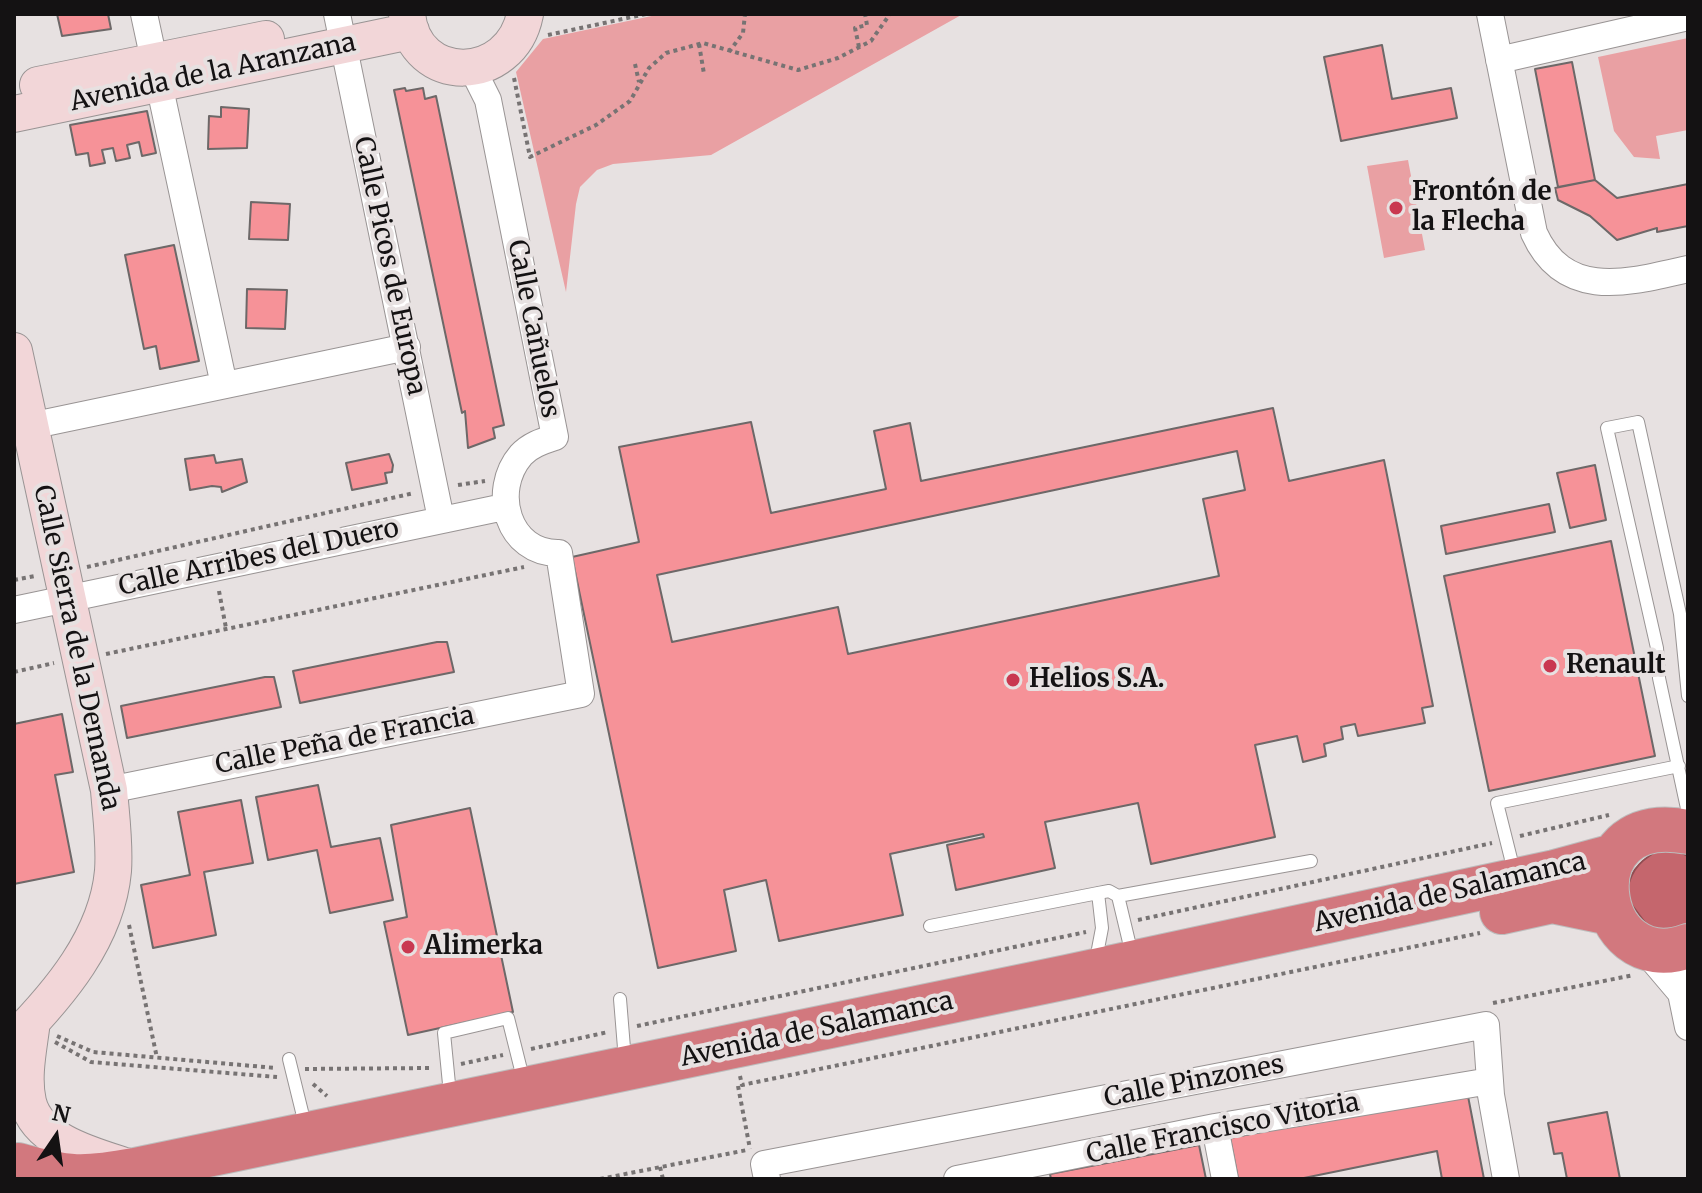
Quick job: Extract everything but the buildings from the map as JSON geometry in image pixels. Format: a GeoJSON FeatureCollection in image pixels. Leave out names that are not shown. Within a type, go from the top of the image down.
{"type":"FeatureCollection","features":[{"type":"Feature","properties":{"kind":"highway","name":"Avenida de Salamanca"},"geometry":{"type":"LineString","coordinates":[[237,1154],[1540,876],[1616,838],[1668,827],[1688,832]]}},
{"type":"Feature","properties":{"kind":"highway"},"geometry":{"type":"LineString","coordinates":[[1616,838],[1605,888],[1610,913],[1620,929],[1640,944],[1671,952],[1688,946]]}},
{"type":"Feature","properties":{"kind":"highway","name":"Avenida de Salamanca"},"geometry":{"type":"LineString","coordinates":[[18,1168],[87,1179],[720,1072],[1552,901],[1610,913]]}},
{"type":"Feature","properties":{"kind":"street"},"geometry":{"type":"LineString","coordinates":[[144,14],[224,385]]}},
{"type":"Feature","properties":{"kind":"street"},"geometry":{"type":"LineString","coordinates":[[1490,14],[1534,233],[1543,255],[1586,281],[1617,284],[1688,269]]}},
{"type":"Feature","properties":{"kind":"street"},"geometry":{"type":"LineString","coordinates":[[1499,60],[1688,17]]}},
{"type":"Feature","properties":{"kind":"street"},"geometry":{"type":"LineString","coordinates":[[400,20],[434,59],[447,66],[492,75],[532,25]]}},
{"type":"Feature","properties":{"kind":"street","name":"Avenida de la Aranzana"},"geometry":{"type":"LineString","coordinates":[[14,114],[156,72],[340,29],[400,20]]}},
{"type":"Feature","properties":{"kind":"street","name":"Calle Picos de Europa"},"geometry":{"type":"LineString","coordinates":[[340,29],[441,519]]}},
{"type":"Feature","properties":{"kind":"street","name":"Avenida de la Aranzana"},"geometry":{"type":"LineString","coordinates":[[14,90],[156,72]]}},
{"type":"Feature","properties":{"kind":"street","name":"Calle Cañuelos"},"geometry":{"type":"LineString","coordinates":[[492,75],[555,437],[522,454],[509,476],[504,507]]}},
{"type":"Feature","properties":{"kind":"street"},"geometry":{"type":"LineString","coordinates":[[30,426],[407,347]]}},
{"type":"Feature","properties":{"kind":"street","name":"Calle Sierra de la Demanda"},"geometry":{"type":"LineString","coordinates":[[14,351],[109,790],[113,873],[99,924],[40,1035]]}},
{"type":"Feature","properties":{"kind":"street","name":"Calle Arribes del Duero"},"geometry":{"type":"LineString","coordinates":[[14,610],[504,507]]}},
{"type":"Feature","properties":{"kind":"street","name":"Calle Peña de Francia"},"geometry":{"type":"LineString","coordinates":[[109,790],[581,694],[559,553],[546,553],[525,540],[510,525],[504,507]]}},
{"type":"Feature","properties":{"kind":"street"},"geometry":{"type":"LineString","coordinates":[[1640,944],[1681,993]]}},
{"type":"Feature","properties":{"kind":"street"},"geometry":{"type":"LineString","coordinates":[[1688,967],[1681,993],[1688,1027]]}},
{"type":"Feature","properties":{"kind":"street","name":"Calle Pinzones"},"geometry":{"type":"LineString","coordinates":[[760,1172],[764,1164],[1486,1025],[1490,1081],[1506,1179]]}},
{"type":"Feature","properties":{"kind":"street"},"geometry":{"type":"LineString","coordinates":[[40,1035],[26,1073],[28,1103],[38,1123],[65,1143],[135,1170]]}},
{"type":"Feature","properties":{"kind":"street","name":"Calle Francisco Vitoria"},"geometry":{"type":"LineString","coordinates":[[957,1179],[1215,1127],[1490,1081]]}},
{"type":"Feature","properties":{"kind":"street"},"geometry":{"type":"LineString","coordinates":[[1215,1127],[1225,1179]]}},
{"type":"Feature","properties":{"kind":"lane"},"geometry":{"type":"LineString","coordinates":[[1688,696],[1680,614],[1638,422],[1607,428],[1657,648],[1659,678],[1688,813]]}},
{"type":"Feature","properties":{"kind":"lane"},"geometry":{"type":"LineString","coordinates":[[1659,678],[1684,671]]}},
{"type":"Feature","properties":{"kind":"lane"},"geometry":{"type":"LineString","coordinates":[[1527,860],[1506,864],[1505,840],[1497,803],[1679,766]]}},
{"type":"Feature","properties":{"kind":"lane"},"geometry":{"type":"LineString","coordinates":[[1559,855],[1616,838]]}},
{"type":"Feature","properties":{"kind":"lane"},"geometry":{"type":"LineString","coordinates":[[930,926],[1109,891],[1118,896],[1311,861]]}},
{"type":"Feature","properties":{"kind":"lane"},"geometry":{"type":"LineString","coordinates":[[1098,893],[1102,928],[1098,949]]}},
{"type":"Feature","properties":{"kind":"lane"},"geometry":{"type":"LineString","coordinates":[[1118,896],[1129,942]]}},
{"type":"Feature","properties":{"kind":"lane"},"geometry":{"type":"LineString","coordinates":[[1082,952],[1144,939]]}},
{"type":"Feature","properties":{"kind":"lane"},"geometry":{"type":"LineString","coordinates":[[620,999],[624,1048]]}},
{"type":"Feature","properties":{"kind":"lane"},"geometry":{"type":"LineString","coordinates":[[448,1075],[444,1033],[508,1018],[520,1060]]}},
{"type":"Feature","properties":{"kind":"lane"},"geometry":{"type":"LineString","coordinates":[[610,1051],[638,1045]]}},
{"type":"Feature","properties":{"kind":"lane"},"geometry":{"type":"LineString","coordinates":[[520,1060],[536,1066]]}},
{"type":"Feature","properties":{"kind":"lane"},"geometry":{"type":"LineString","coordinates":[[507,1072],[520,1060]]}},
{"type":"Feature","properties":{"kind":"lane"},"geometry":{"type":"LineString","coordinates":[[291,1068],[297,1118],[318,1113]]}},
{"type":"Feature","properties":{"kind":"lane"},"geometry":{"type":"LineString","coordinates":[[448,1075],[464,1081]]}},
{"type":"Feature","properties":{"kind":"lane"},"geometry":{"type":"LineString","coordinates":[[436,1087],[448,1075]]}},
{"type":"Feature","properties":{"kind":"path"},"geometry":{"type":"LineString","coordinates":[[532,25],[646,14]]}},
{"type":"Feature","properties":{"kind":"path"},"geometry":{"type":"LineString","coordinates":[[729,52],[743,33],[745,14]]}},
{"type":"Feature","properties":{"kind":"path"},"geometry":{"type":"LineString","coordinates":[[859,47],[855,28],[867,25],[865,14]]}},
{"type":"Feature","properties":{"kind":"path"},"geometry":{"type":"LineString","coordinates":[[492,75],[530,157],[596,125],[630,101],[649,68],[666,53],[699,44],[798,70],[871,41],[890,14]]}},
{"type":"Feature","properties":{"kind":"path"},"geometry":{"type":"LineString","coordinates":[[699,44],[704,74]]}},
{"type":"Feature","properties":{"kind":"path"},"geometry":{"type":"LineString","coordinates":[[635,64],[640,85]]}},
{"type":"Feature","properties":{"kind":"path"},"geometry":{"type":"LineString","coordinates":[[218,585],[226,628]]}},
{"type":"Feature","properties":{"kind":"path"},"geometry":{"type":"LineString","coordinates":[[1124,923],[1505,840],[1616,838]]}},
{"type":"Feature","properties":{"kind":"path"},"geometry":{"type":"LineString","coordinates":[[128,919],[157,1059]]}},
{"type":"Feature","properties":{"kind":"path"},"geometry":{"type":"LineString","coordinates":[[40,1035],[91,1062],[418,1071],[448,1075],[520,1060],[623,1029],[1102,928]]}},
{"type":"Feature","properties":{"kind":"path"},"geometry":{"type":"LineString","coordinates":[[760,1172],[740,1085],[1484,932]]}},
{"type":"Feature","properties":{"kind":"path"},"geometry":{"type":"LineString","coordinates":[[40,1035],[93,1052],[291,1068],[310,1077],[321,1095],[335,1099]]}},
{"type":"Feature","properties":{"kind":"path"},"geometry":{"type":"LineString","coordinates":[[660,1167],[663,1179]]}},
{"type":"Feature","properties":{"kind":"shaded area"},"geometry":{"type":"Polygon","coordinates":[[[661,14],[963,14],[711,155],[613,164],[597,170],[580,187],[566,292],[516,72],[543,39],[661,14]]]}},
{"type":"Feature","properties":{"kind":"shaded area"},"geometry":{"type":"Polygon","coordinates":[[[1688,38],[1688,130],[1656,136],[1660,159],[1634,157],[1614,131],[1598,57],[1688,38]]]}},
{"type":"Feature","properties":{"kind":"shaded area","name":"Frontón de la Flecha"},"geometry":{"type":"Polygon","coordinates":[[[1408,160],[1425,250],[1384,258],[1367,166],[1408,160]]]}},
{"type":"Feature","properties":{"kind":"shaded area"},"geometry":{"type":"Polygon","coordinates":[[[1657,851],[1678,851],[1688,856],[1688,927],[1652,932],[1626,897],[1635,870],[1657,851]]]}},
{"type":"Feature","properties":{"kind":"place","name":"Frontón de la Flecha"},"geometry":{"type":"Point","coordinates":[1396,208]}},
{"type":"Feature","properties":{"kind":"place","name":"Renault"},"geometry":{"type":"Point","coordinates":[1550,666]}},
{"type":"Feature","properties":{"kind":"place","name":"Helios S.A."},"geometry":{"type":"Point","coordinates":[1013,680]}},
{"type":"Feature","properties":{"kind":"place","name":"Alimerka"},"geometry":{"type":"Point","coordinates":[408,947]}}]}
